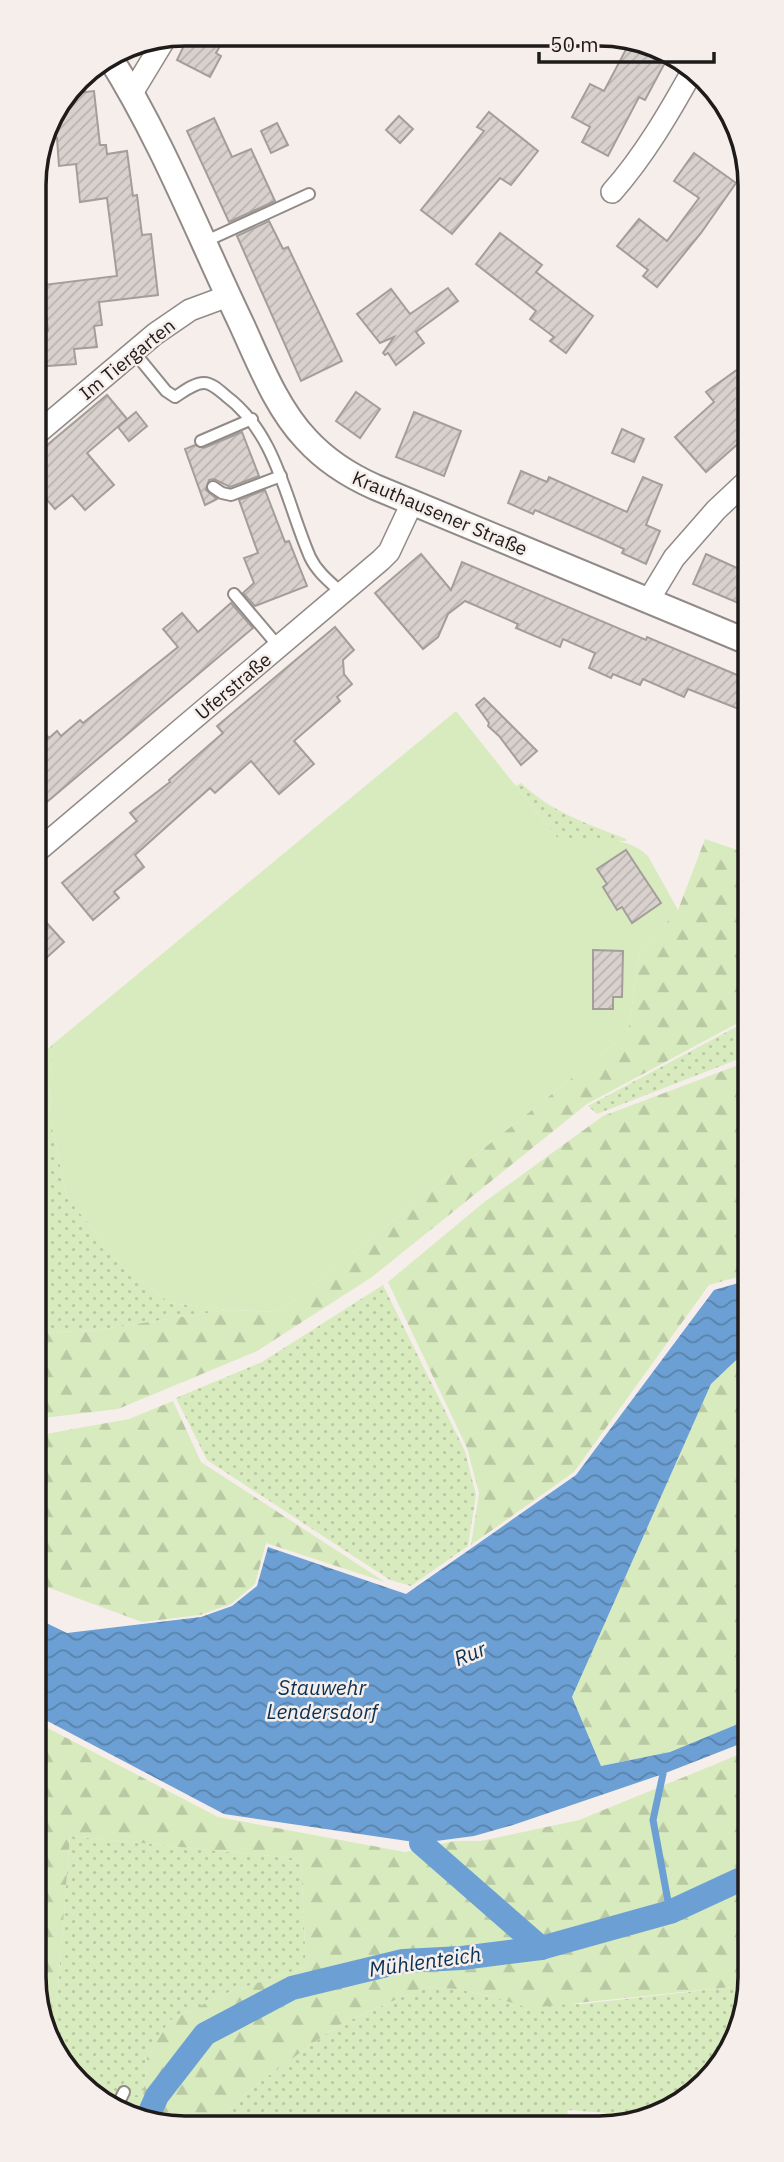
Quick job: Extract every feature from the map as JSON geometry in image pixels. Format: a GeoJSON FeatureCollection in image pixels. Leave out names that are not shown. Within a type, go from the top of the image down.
{"type":"FeatureCollection","features":[{"type":"Feature","properties":{"kind":"street"},"geometry":{"type":"LineString","coordinates":[[132,93],[159,48]]}},
{"type":"Feature","properties":{"kind":"street","name":"Krauthausener Straße"},"geometry":{"type":"LineString","coordinates":[[114,64],[176,178],[266,375],[304,438],[340,470],[412,503],[738,638]]}},
{"type":"Feature","properties":{"kind":"street"},"geometry":{"type":"LineString","coordinates":[[612,192],[667,115],[688,77]]}},
{"type":"Feature","properties":{"kind":"street","name":"Im Tiergarten"},"geometry":{"type":"LineString","coordinates":[[46,426],[155,334],[190,310],[228,296]]}},
{"type":"Feature","properties":{"kind":"street"},"geometry":{"type":"LineString","coordinates":[[648,601],[674,558],[738,489]]}},
{"type":"Feature","properties":{"kind":"street","name":"Uferstraße"},"geometry":{"type":"LineString","coordinates":[[46,844],[381,561],[389,552],[412,503]]}},
{"type":"Feature","properties":{"kind":"lane"},"geometry":{"type":"LineString","coordinates":[[204,242],[309,194]]}},
{"type":"Feature","properties":{"kind":"lane"},"geometry":{"type":"LineString","coordinates":[[134,352],[166,391],[175,397],[199,383],[208,383],[241,407],[252,419],[281,476],[311,558],[322,574],[342,593]]}},
{"type":"Feature","properties":{"kind":"lane"},"geometry":{"type":"LineString","coordinates":[[201,441],[252,419]]}},
{"type":"Feature","properties":{"kind":"lane"},"geometry":{"type":"LineString","coordinates":[[213,487],[222,494],[231,495],[281,476]]}},
{"type":"Feature","properties":{"kind":"lane"},"geometry":{"type":"LineString","coordinates":[[234,594],[279,647]]}},
{"type":"Feature","properties":{"kind":"lane"},"geometry":{"type":"LineString","coordinates":[[120,2100],[124,2092]]}},
{"type":"Feature","properties":{"kind":"green space"},"geometry":{"type":"Polygon","coordinates":[[[456,711],[559,840],[606,839],[639,849],[648,856],[678,910],[640,951],[628,1033],[279,1312],[227,1310],[170,1303],[125,1269],[67,1197],[50,1118],[52,1045],[456,711]]]}},
{"type":"Feature","properties":{"kind":"green space"},"geometry":{"type":"Polygon","coordinates":[[[521,783],[558,810],[626,841],[559,840],[516,786],[521,783]]]}},
{"type":"Feature","properties":{"kind":"green space"},"geometry":{"type":"Polygon","coordinates":[[[705,839],[738,850],[738,1023],[587,1104],[372,1277],[257,1351],[118,1409],[46,1418],[46,1332],[97,1330],[227,1310],[279,1312],[628,1033],[640,951],[678,910],[705,839]]]}},
{"type":"Feature","properties":{"kind":"green space"},"geometry":{"type":"Polygon","coordinates":[[[738,1026],[738,1059],[597,1114],[588,1106],[738,1026]]]}},
{"type":"Feature","properties":{"kind":"green space"},"geometry":{"type":"Polygon","coordinates":[[[52,1045],[50,1118],[67,1197],[125,1269],[170,1303],[227,1310],[97,1330],[46,1332],[46,1050],[52,1045]]]}},
{"type":"Feature","properties":{"kind":"green space"},"geometry":{"type":"Polygon","coordinates":[[[738,1065],[738,1277],[709,1285],[574,1472],[471,1545],[479,1493],[467,1448],[388,1282],[483,1203],[603,1116],[738,1065]]]}},
{"type":"Feature","properties":{"kind":"green space"},"geometry":{"type":"Polygon","coordinates":[[[383,1285],[465,1451],[476,1495],[468,1546],[411,1586],[390,1580],[207,1460],[176,1398],[262,1362],[383,1285]]]}},
{"type":"Feature","properties":{"kind":"green space"},"geometry":{"type":"Polygon","coordinates":[[[738,1358],[738,1724],[670,1752],[601,1766],[572,1697],[711,1384],[738,1358]]]}},
{"type":"Feature","properties":{"kind":"green space"},"geometry":{"type":"Polygon","coordinates":[[[173,1401],[201,1462],[385,1582],[266,1543],[255,1584],[231,1604],[200,1615],[142,1622],[46,1587],[46,1434],[129,1419],[173,1401]]]}},
{"type":"Feature","properties":{"kind":"green space"},"geometry":{"type":"Polygon","coordinates":[[[46,1727],[218,1817],[405,1852],[455,1841],[481,1841],[579,1820],[738,1755],[738,1986],[529,2008],[457,1989],[424,1987],[337,2026],[260,2082],[221,2116],[157,2114],[118,2099],[143,2097],[147,2058],[169,2021],[227,1993],[306,1967],[301,1859],[70,1836],[55,2027],[48,2005],[46,1978],[46,1727]]]}},
{"type":"Feature","properties":{"kind":"green space"},"geometry":{"type":"Polygon","coordinates":[[[70,1836],[301,1859],[306,1967],[227,1993],[169,2021],[147,2058],[143,2097],[118,2099],[100,2088],[74,2062],[55,2027],[70,1836]]]}},
{"type":"Feature","properties":{"kind":"green space"},"geometry":{"type":"Polygon","coordinates":[[[738,1986],[734,2014],[728,2031],[704,2069],[669,2098],[636,2112],[624,2114],[568,2110],[567,2116],[221,2116],[260,2082],[337,2026],[424,1987],[457,1989],[493,1997],[581,2004],[738,1986]]]}},
{"type":"Feature","properties":{"kind":"water","name":"Stauwehr Lendersdorf"},"geometry":{"type":"Polygon","coordinates":[[[738,1283],[738,1358],[711,1384],[572,1697],[601,1766],[670,1752],[738,1724],[738,1745],[663,1774],[513,1825],[474,1836],[421,1843],[224,1814],[46,1720],[46,1623],[67,1633],[201,1617],[232,1606],[257,1586],[268,1547],[406,1594],[576,1475],[714,1290],[738,1283]]]}},
{"type":"Feature","properties":{"kind":"building"},"geometry":{"type":"Polygon","coordinates":[[[184,46],[220,46],[216,53],[221,56],[210,77],[177,60],[184,46]]]}},
{"type":"Feature","properties":{"kind":"building"},"geometry":{"type":"Polygon","coordinates":[[[627,48],[665,62],[645,100],[639,97],[608,156],[582,142],[590,127],[572,117],[590,84],[604,91],[627,48]]]}},
{"type":"Feature","properties":{"kind":"building"},"geometry":{"type":"Polygon","coordinates":[[[94,91],[100,145],[106,145],[107,154],[127,151],[133,196],[137,195],[142,235],[151,234],[158,295],[99,302],[102,325],[94,326],[97,347],[74,349],[76,364],[46,366],[46,285],[117,276],[107,198],[80,202],[76,164],[59,166],[57,138],[53,139],[69,107],[80,93],[94,91]]]}},
{"type":"Feature","properties":{"kind":"building"},"geometry":{"type":"Polygon","coordinates":[[[489,112],[538,151],[511,185],[500,178],[452,234],[421,210],[484,131],[477,127],[489,112]]]}},
{"type":"Feature","properties":{"kind":"building"},"geometry":{"type":"Polygon","coordinates":[[[399,116],[413,129],[400,143],[386,130],[399,116]]]}},
{"type":"Feature","properties":{"kind":"building"},"geometry":{"type":"Polygon","coordinates":[[[214,118],[232,157],[251,149],[275,201],[229,222],[187,131],[214,118]]]}},
{"type":"Feature","properties":{"kind":"building"},"geometry":{"type":"Polygon","coordinates":[[[277,123],[288,145],[271,153],[261,131],[277,123]]]}},
{"type":"Feature","properties":{"kind":"building"},"geometry":{"type":"Polygon","coordinates":[[[694,153],[736,183],[701,233],[657,287],[643,276],[648,270],[617,246],[639,219],[667,241],[699,198],[674,181],[694,153]]]}},
{"type":"Feature","properties":{"kind":"building"},"geometry":{"type":"Polygon","coordinates":[[[269,221],[283,249],[288,247],[342,361],[301,381],[237,236],[269,221]]]}},
{"type":"Feature","properties":{"kind":"building"},"geometry":{"type":"Polygon","coordinates":[[[500,233],[542,265],[536,272],[593,316],[566,353],[550,341],[554,337],[530,319],[536,311],[476,264],[500,233]]]}},
{"type":"Feature","properties":{"kind":"building"},"geometry":{"type":"Polygon","coordinates":[[[448,288],[458,301],[416,332],[424,343],[396,365],[388,353],[383,353],[394,337],[380,343],[357,314],[391,289],[410,314],[448,288]]]}},
{"type":"Feature","properties":{"kind":"building"},"geometry":{"type":"Polygon","coordinates":[[[738,369],[738,444],[706,472],[675,437],[714,402],[706,392],[738,369]]]}},
{"type":"Feature","properties":{"kind":"building"},"geometry":{"type":"Polygon","coordinates":[[[356,392],[380,409],[360,438],[336,421],[356,392]]]}},
{"type":"Feature","properties":{"kind":"building"},"geometry":{"type":"Polygon","coordinates":[[[107,395],[127,419],[87,453],[114,485],[85,510],[72,495],[55,509],[46,499],[46,446],[107,395]]]}},
{"type":"Feature","properties":{"kind":"building"},"geometry":{"type":"Polygon","coordinates":[[[136,412],[147,426],[129,441],[118,427],[136,412]]]}},
{"type":"Feature","properties":{"kind":"building"},"geometry":{"type":"Polygon","coordinates":[[[414,412],[461,431],[444,476],[396,457],[414,412]]]}},
{"type":"Feature","properties":{"kind":"building"},"geometry":{"type":"Polygon","coordinates":[[[622,429],[644,439],[634,462],[612,453],[622,429]]]}},
{"type":"Feature","properties":{"kind":"building"},"geometry":{"type":"Polygon","coordinates":[[[242,432],[259,476],[230,487],[214,479],[209,480],[206,490],[217,499],[205,505],[185,449],[195,445],[204,448],[242,432]]]}},
{"type":"Feature","properties":{"kind":"building"},"geometry":{"type":"Polygon","coordinates":[[[521,471],[547,482],[549,477],[627,512],[643,477],[662,485],[646,525],[660,531],[646,564],[622,553],[624,549],[602,539],[535,510],[533,514],[508,503],[521,471]]]}},
{"type":"Feature","properties":{"kind":"building"},"geometry":{"type":"Polygon","coordinates":[[[265,490],[285,542],[289,541],[307,586],[255,606],[243,593],[254,583],[244,558],[258,553],[239,500],[265,490]]]}},
{"type":"Feature","properties":{"kind":"building"},"geometry":{"type":"Polygon","coordinates":[[[421,554],[451,590],[462,562],[646,640],[647,637],[738,675],[738,709],[688,689],[684,697],[643,679],[640,685],[613,674],[611,678],[589,668],[595,653],[563,639],[560,647],[516,628],[518,624],[465,601],[448,614],[438,637],[423,649],[375,593],[421,554]]]}},
{"type":"Feature","properties":{"kind":"building"},"geometry":{"type":"Polygon","coordinates":[[[706,554],[738,568],[738,603],[693,584],[706,554]]]}},
{"type":"Feature","properties":{"kind":"building"},"geometry":{"type":"Polygon","coordinates":[[[231,603],[253,628],[46,803],[46,734],[49,738],[57,731],[61,736],[80,720],[83,723],[178,647],[163,629],[182,613],[198,632],[231,603]]]}},
{"type":"Feature","properties":{"kind":"building"},"geometry":{"type":"Polygon","coordinates":[[[335,627],[354,650],[343,660],[344,674],[352,684],[337,697],[340,701],[294,741],[314,764],[279,794],[251,761],[215,793],[210,788],[135,855],[144,867],[114,892],[119,898],[93,920],[62,883],[137,821],[130,813],[170,782],[169,780],[223,733],[217,726],[335,627]]]}},
{"type":"Feature","properties":{"kind":"building"},"geometry":{"type":"Polygon","coordinates":[[[484,698],[537,751],[521,765],[488,726],[489,723],[476,705],[484,698]]]}},
{"type":"Feature","properties":{"kind":"building"},"geometry":{"type":"Polygon","coordinates":[[[626,850],[661,903],[632,923],[622,907],[617,910],[603,887],[607,884],[597,869],[626,850]]]}},
{"type":"Feature","properties":{"kind":"building"},"geometry":{"type":"Polygon","coordinates":[[[46,922],[64,942],[46,958],[46,922]]]}},
{"type":"Feature","properties":{"kind":"building"},"geometry":{"type":"Polygon","coordinates":[[[593,950],[623,951],[622,997],[613,997],[613,1009],[593,1009],[593,950]]]}},
{"type":"Feature","properties":{"kind":"waterway"},"geometry":{"type":"LineString","coordinates":[[663,1774],[653,1820],[670,1912]]}},
{"type":"Feature","properties":{"kind":"waterway"},"geometry":{"type":"LineString","coordinates":[[421,1843],[541,1948]]}},
{"type":"Feature","properties":{"kind":"waterway","name":"Mühlenteich"},"geometry":{"type":"LineString","coordinates":[[150,2112],[157,2096],[205,2034],[292,1988],[403,1961],[462,1958],[541,1948],[670,1912],[738,1881]]}},
{"type":"Feature","properties":{"kind":"water label","name":"Rur"},"geometry":{"type":"Point","coordinates":[470,1654]}}]}
